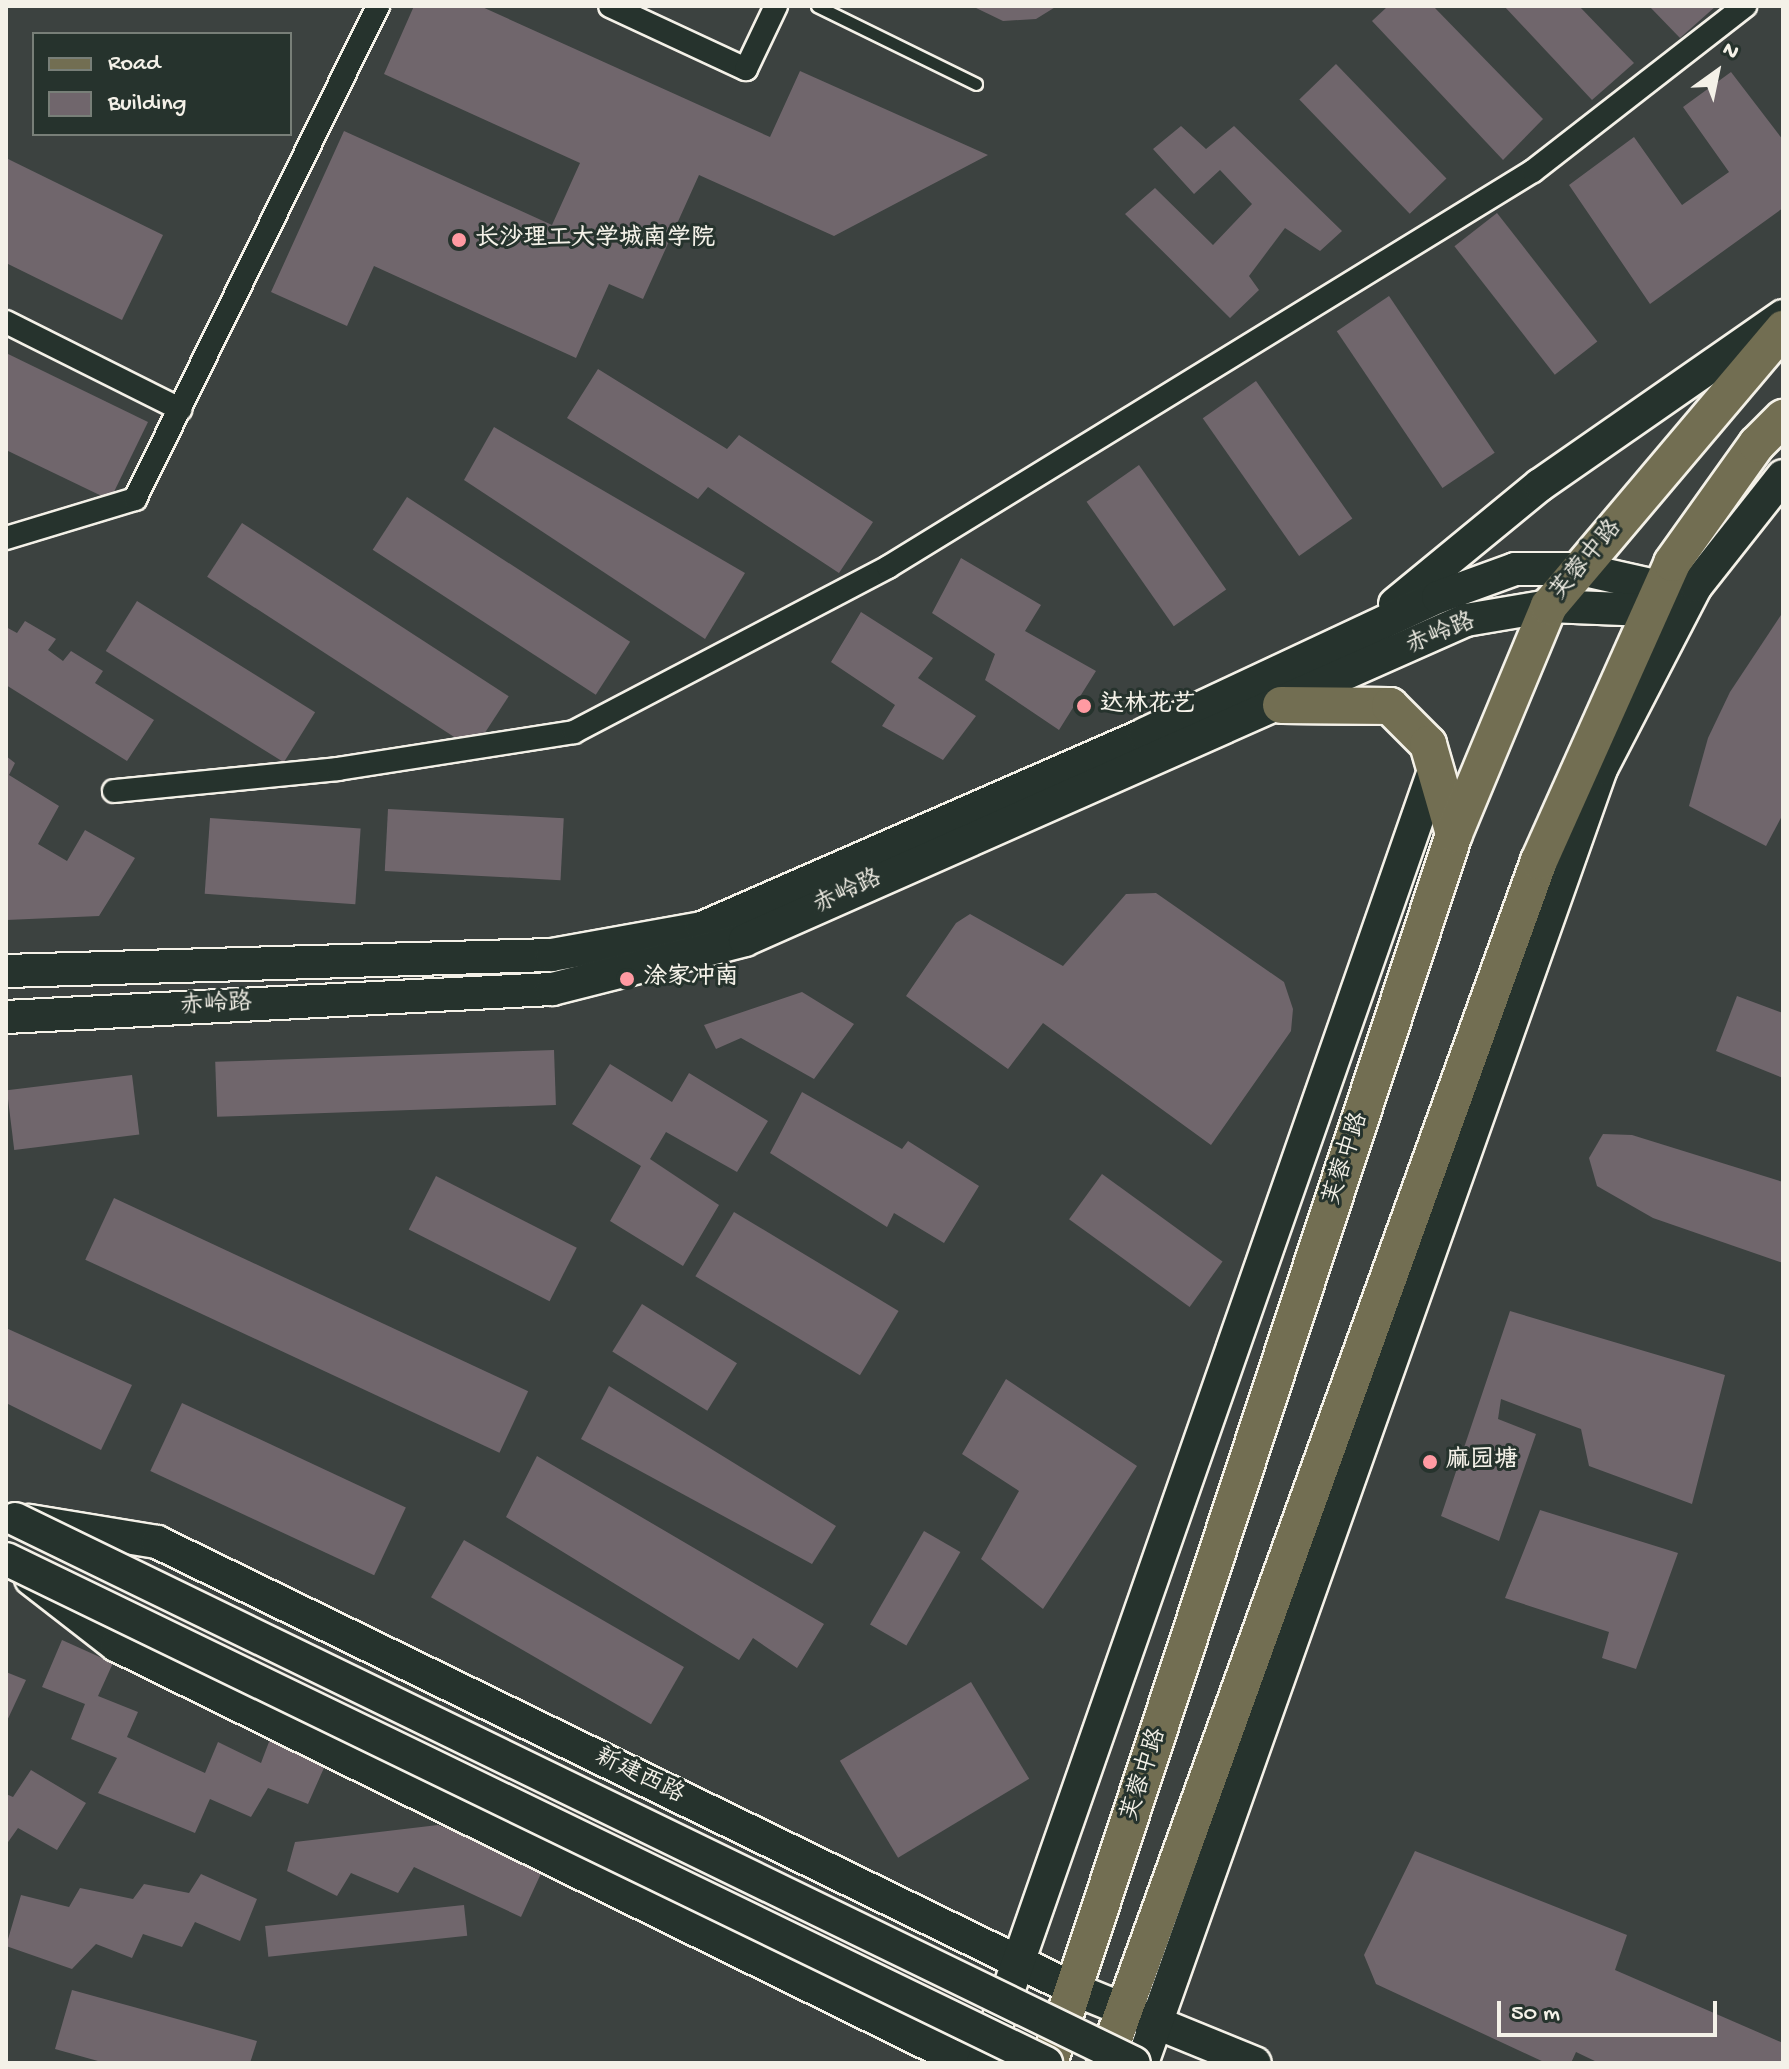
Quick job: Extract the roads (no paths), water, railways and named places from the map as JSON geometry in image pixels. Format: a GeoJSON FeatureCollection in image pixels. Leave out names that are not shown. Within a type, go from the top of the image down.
{"type":"FeatureCollection","features":[{"type":"Feature","properties":{"kind":"main road","name":"赤岭路"},"geometry":{"type":"LineString","coordinates":[[1362,633],[1540,485],[1783,316]]}},
{"type":"Feature","properties":{"kind":"main road","name":"芙蓉中路"},"geometry":{"type":"LineString","coordinates":[[1048,2063],[1076,1990],[1454,834],[1549,606],[1783,329]]}},
{"type":"Feature","properties":{"kind":"main road"},"geometry":{"type":"LineString","coordinates":[[1142,2063],[1140,2018],[1539,861],[1653,598],[1757,444],[1783,418]]}},
{"type":"Feature","properties":{"kind":"main road"},"geometry":{"type":"LineString","coordinates":[[1105,2063],[1140,2018],[1601,769],[1696,586],[1783,476]]}},
{"type":"Feature","properties":{"kind":"main road","name":"赤岭路"},"geometry":{"type":"LineString","coordinates":[[6,971],[552,955],[702,928],[1362,633],[1515,569],[1580,569],[1653,598]]}},
{"type":"Feature","properties":{"kind":"main road","name":"赤岭路"},"geometry":{"type":"LineString","coordinates":[[6,1017],[552,989],[745,940],[999,823],[1281,705],[1466,620],[1549,606],[1653,598]]}},
{"type":"Feature","properties":{"kind":"main road"},"geometry":{"type":"LineString","coordinates":[[1281,705],[1390,706],[1428,744],[1454,834]]}},
{"type":"Feature","properties":{"kind":"main road"},"geometry":{"type":"LineString","coordinates":[[983,2063],[1435,768]]}},
{"type":"Feature","properties":{"kind":"main road","name":"新建西路"},"geometry":{"type":"LineString","coordinates":[[10,1517],[157,1542],[1076,1990],[1255,2063]]}},
{"type":"Feature","properties":{"kind":"main road","name":"新建西路"},"geometry":{"type":"LineString","coordinates":[[10,1517],[1134,2063]]}},
{"type":"Feature","properties":{"kind":"main road"},"geometry":{"type":"LineString","coordinates":[[6,1560],[116,1645],[967,2063]]}},
{"type":"Feature","properties":{"kind":"main road"},"geometry":{"type":"LineString","coordinates":[[6,1560],[1048,2063]]}},
{"type":"Feature","properties":{"kind":"street"},"geometry":{"type":"LineString","coordinates":[[6,538],[135,499],[378,6]]}},
{"type":"Feature","properties":{"kind":"street"},"geometry":{"type":"LineString","coordinates":[[610,6],[746,69],[776,6]]}},
{"type":"Feature","properties":{"kind":"street"},"geometry":{"type":"LineString","coordinates":[[114,791],[338,769],[574,732],[888,567],[1520,179],[1745,6]]}},
{"type":"Feature","properties":{"kind":"street"},"geometry":{"type":"LineString","coordinates":[[6,322],[180,409]]}},
{"type":"Feature","properties":{"kind":"lane"},"geometry":{"type":"LineString","coordinates":[[817,6],[976,84]]}},
{"type":"Feature","properties":{"kind":"place","name":"长沙理工大学城南学院"},"geometry":{"type":"Point","coordinates":[459,240]}},
{"type":"Feature","properties":{"kind":"place","name":"达林花艺"},"geometry":{"type":"Point","coordinates":[1084,706]}},
{"type":"Feature","properties":{"kind":"place","name":"涂家冲南"},"geometry":{"type":"Point","coordinates":[627,979]}},
{"type":"Feature","properties":{"kind":"place","name":"麻园塘"},"geometry":{"type":"Point","coordinates":[1430,1462]}}]}
